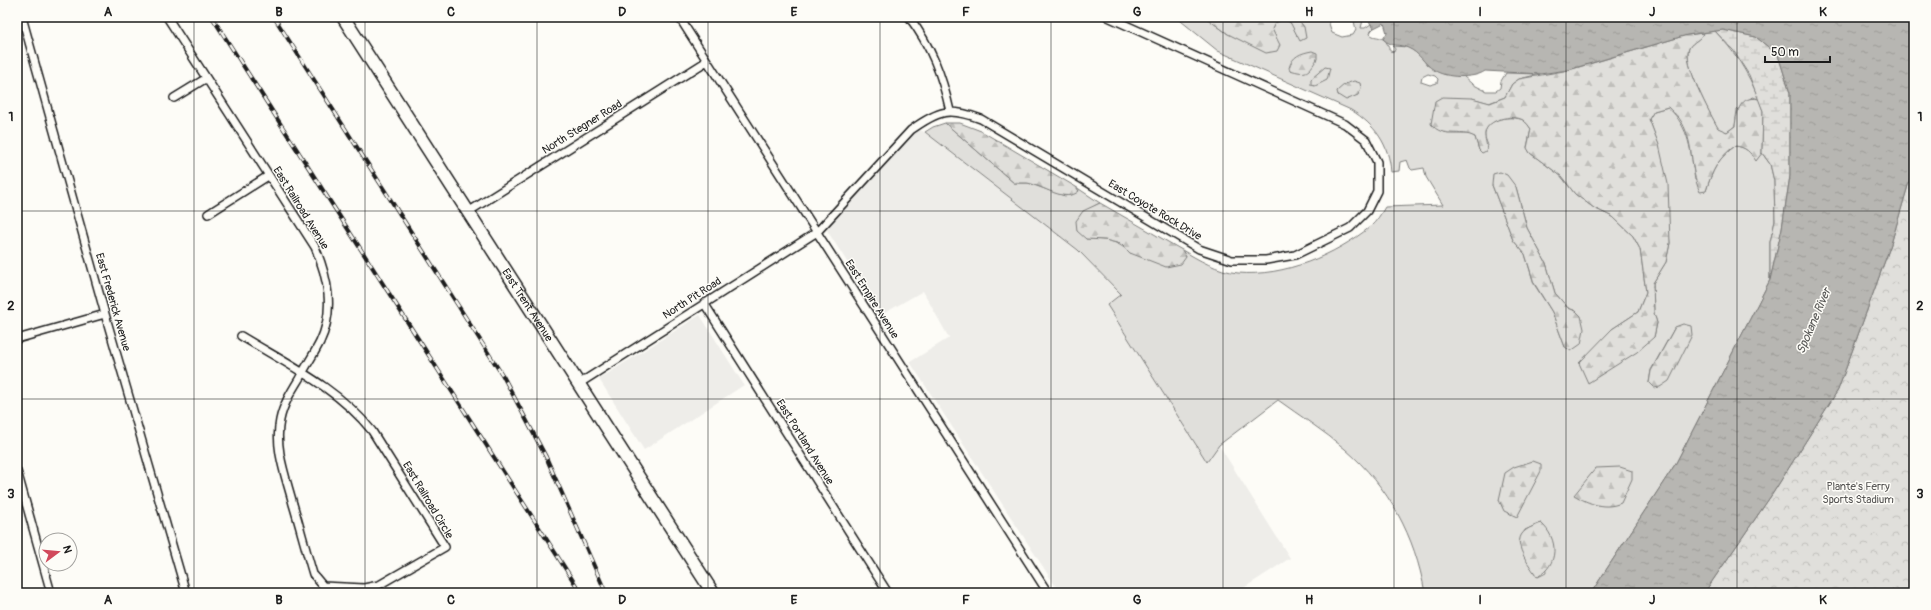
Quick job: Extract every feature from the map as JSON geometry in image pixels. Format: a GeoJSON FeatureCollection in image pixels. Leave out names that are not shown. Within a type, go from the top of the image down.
{"type":"FeatureCollection","features":[{"type":"Feature","properties":{"kind":"main road","name":"East Trent Avenue"},"geometry":{"type":"LineString","coordinates":[[344,17],[468,212],[580,383],[713,593]]}},
{"type":"Feature","properties":{"kind":"street","name":"East Frederick Avenue"},"geometry":{"type":"LineString","coordinates":[[22,17],[105,314],[186,593]]}},
{"type":"Feature","properties":{"kind":"street","name":"East Railroad Avenue"},"geometry":{"type":"LineString","coordinates":[[167,17],[315,248],[324,268],[329,290],[328,313],[321,341],[284,408],[280,421],[279,444],[282,466],[312,574],[323,586]]}},
{"type":"Feature","properties":{"kind":"street","name":"East Empire Avenue"},"geometry":{"type":"LineString","coordinates":[[679,17],[1048,593]]}},
{"type":"Feature","properties":{"kind":"street"},"geometry":{"type":"LineString","coordinates":[[817,232],[911,130],[929,117],[950,110],[944,83],[932,52],[909,17]]}},
{"type":"Feature","properties":{"kind":"street","name":"East Coyote Rock Drive"},"geometry":{"type":"LineString","coordinates":[[950,110],[966,113],[981,119],[1199,249],[1232,260],[1266,260],[1295,255],[1350,228],[1366,211],[1376,191],[1377,162],[1366,140],[1345,124],[1108,17]]}},
{"type":"Feature","properties":{"kind":"street","name":"North Stegner Road"},"geometry":{"type":"LineString","coordinates":[[468,212],[707,61]]}},
{"type":"Feature","properties":{"kind":"street"},"geometry":{"type":"LineString","coordinates":[[174,98],[205,78]]}},
{"type":"Feature","properties":{"kind":"street"},"geometry":{"type":"LineString","coordinates":[[208,214],[268,176]]}},
{"type":"Feature","properties":{"kind":"street","name":"North Pit Road"},"geometry":{"type":"LineString","coordinates":[[580,383],[817,232]]}},
{"type":"Feature","properties":{"kind":"street","name":"East Portland Avenue"},"geometry":{"type":"LineString","coordinates":[[704,303],[888,593]]}},
{"type":"Feature","properties":{"kind":"street"},"geometry":{"type":"LineString","coordinates":[[17,339],[105,314]]}},
{"type":"Feature","properties":{"kind":"street"},"geometry":{"type":"LineString","coordinates":[[241,336],[302,373]]}},
{"type":"Feature","properties":{"kind":"street","name":"East Railroad Circle"},"geometry":{"type":"LineString","coordinates":[[302,373],[336,394],[360,416],[372,430],[445,547],[379,585],[364,588],[323,586]]}},
{"type":"Feature","properties":{"kind":"street"},"geometry":{"type":"LineString","coordinates":[[17,471],[51,593]]}},
{"type":"Feature","properties":{"kind":"shaded area"},"geometry":{"type":"Polygon","coordinates":[[[918,130],[925,132],[1078,250],[1122,295],[1107,305],[1207,462],[1219,445],[1290,558],[1236,593],[1060,593],[910,362],[949,338],[923,291],[881,315],[827,229],[829,224],[918,130]]]}},
{"type":"Feature","properties":{"kind":"shaded area"},"geometry":{"type":"Polygon","coordinates":[[[700,315],[744,385],[644,450],[599,379],[700,315]]]}},
{"type":"Feature","properties":{"kind":"green space"},"geometry":{"type":"Polygon","coordinates":[[[1176,17],[1205,17],[1228,34],[1276,38],[1272,29],[1275,23],[1283,19],[1293,26],[1297,37],[1304,27],[1296,17],[1327,17],[1332,33],[1342,37],[1353,35],[1356,30],[1354,21],[1363,20],[1361,28],[1365,28],[1371,24],[1374,28],[1370,34],[1385,40],[1390,51],[1394,52],[1395,49],[1393,46],[1408,47],[1420,55],[1427,65],[1444,74],[1463,76],[1472,84],[1486,91],[1496,91],[1500,88],[1501,81],[1506,73],[1540,74],[1519,79],[1512,84],[1505,97],[1489,103],[1472,98],[1448,134],[1469,134],[1475,137],[1479,150],[1488,146],[1485,135],[1486,128],[1490,124],[1506,118],[1523,120],[1531,129],[1527,147],[1530,153],[1561,176],[1575,194],[1594,208],[1613,217],[1633,236],[1640,249],[1646,292],[1638,312],[1612,329],[1654,337],[1657,323],[1654,313],[1653,283],[1666,262],[1670,243],[1659,146],[1649,119],[1654,111],[1668,107],[1676,116],[1688,141],[1695,180],[1706,191],[1716,166],[1724,155],[1735,146],[1742,147],[1747,150],[1756,160],[1762,153],[1770,164],[1774,181],[1775,221],[1770,242],[1770,280],[1676,463],[1591,593],[1425,593],[1407,532],[1387,496],[1375,480],[1361,464],[1337,442],[1278,400],[1219,445],[1207,462],[1107,305],[1121,294],[1078,250],[925,132],[933,127],[945,123],[1014,183],[1028,183],[1065,196],[1079,191],[1076,187],[1100,203],[1094,206],[1086,239],[1110,241],[1125,248],[1130,253],[1186,257],[1182,250],[1202,261],[1230,272],[1255,273],[1291,268],[1325,255],[1341,247],[1370,227],[1385,207],[1443,205],[1426,177],[1424,168],[1412,170],[1407,160],[1400,162],[1399,171],[1391,172],[1390,162],[1384,144],[1374,129],[1360,116],[1351,110],[1218,51],[1176,17]],[[1428,74],[1422,77],[1421,82],[1430,85],[1437,83],[1438,79],[1435,76],[1428,74]],[[1492,185],[1513,240],[1525,254],[1534,284],[1552,312],[1565,347],[1576,311],[1568,308],[1555,293],[1546,263],[1527,228],[1516,187],[1492,185]],[[1675,327],[1651,370],[1649,383],[1675,327]],[[1541,523],[1525,530],[1519,542],[1538,577],[1546,573],[1541,523]]]}},
{"type":"Feature","properties":{"kind":"green space"},"geometry":{"type":"Polygon","coordinates":[[[1205,17],[1296,17],[1304,27],[1306,38],[1300,41],[1290,22],[1283,19],[1275,23],[1272,29],[1280,45],[1277,51],[1266,53],[1228,34],[1205,17]]]}},
{"type":"Feature","properties":{"kind":"green space"},"geometry":{"type":"Polygon","coordinates":[[[1723,30],[1756,37],[1778,55],[1790,93],[1790,176],[1782,228],[1770,280],[1770,242],[1775,221],[1774,181],[1770,164],[1762,153],[1763,111],[1749,75],[1733,50],[1715,31],[1723,30]]]}},
{"type":"Feature","properties":{"kind":"green space"},"geometry":{"type":"Polygon","coordinates":[[[1715,31],[1740,63],[1759,99],[1752,97],[1737,110],[1735,126],[1727,132],[1718,129],[1698,88],[1689,65],[1689,48],[1701,37],[1703,33],[1715,31]]]}},
{"type":"Feature","properties":{"kind":"green space"},"geometry":{"type":"Polygon","coordinates":[[[1703,33],[1701,37],[1689,48],[1688,55],[1689,65],[1703,100],[1718,128],[1727,132],[1735,126],[1738,110],[1741,105],[1748,99],[1759,99],[1763,111],[1762,153],[1756,161],[1747,150],[1735,146],[1724,155],[1716,166],[1706,191],[1700,192],[1694,174],[1690,145],[1684,127],[1679,118],[1668,107],[1654,111],[1649,119],[1659,145],[1668,184],[1670,243],[1666,262],[1653,283],[1654,313],[1657,323],[1654,337],[1637,352],[1588,383],[1579,363],[1612,329],[1638,312],[1646,292],[1640,249],[1633,236],[1613,217],[1594,208],[1575,194],[1561,176],[1530,153],[1527,148],[1531,129],[1523,120],[1518,118],[1507,118],[1490,124],[1485,133],[1487,146],[1486,151],[1482,153],[1479,150],[1475,137],[1463,134],[1446,133],[1436,129],[1431,124],[1435,101],[1442,97],[1472,98],[1490,103],[1505,97],[1512,84],[1519,79],[1569,70],[1687,35],[1703,33]]]}},
{"type":"Feature","properties":{"kind":"green space"},"geometry":{"type":"Polygon","coordinates":[[[1312,51],[1317,53],[1317,59],[1309,70],[1306,72],[1300,72],[1290,70],[1290,64],[1295,58],[1301,54],[1312,51]]]}},
{"type":"Feature","properties":{"kind":"green space"},"geometry":{"type":"Polygon","coordinates":[[[1325,67],[1330,68],[1327,80],[1315,86],[1311,85],[1311,79],[1325,67]]]}},
{"type":"Feature","properties":{"kind":"green space"},"geometry":{"type":"Polygon","coordinates":[[[1354,81],[1360,83],[1361,88],[1358,95],[1346,100],[1338,95],[1337,91],[1345,84],[1354,81]]]}},
{"type":"Feature","properties":{"kind":"green space"},"geometry":{"type":"Polygon","coordinates":[[[945,123],[960,123],[981,131],[1076,187],[1079,191],[1067,196],[1054,193],[1033,184],[1014,183],[945,123]]]}},
{"type":"Feature","properties":{"kind":"green space","name":"Plante's Ferry Sports Stadium"},"geometry":{"type":"Polygon","coordinates":[[[1914,165],[1914,593],[1704,593],[1773,493],[1838,390],[1891,244],[1914,165]]]}},
{"type":"Feature","properties":{"kind":"green space"},"geometry":{"type":"Polygon","coordinates":[[[1500,172],[1507,175],[1516,187],[1527,228],[1546,263],[1555,293],[1568,308],[1576,311],[1581,316],[1584,329],[1581,344],[1571,351],[1565,347],[1552,312],[1534,283],[1525,254],[1513,240],[1492,185],[1493,174],[1500,172]]]}},
{"type":"Feature","properties":{"kind":"green space"},"geometry":{"type":"Polygon","coordinates":[[[1100,203],[1182,250],[1186,257],[1181,264],[1166,267],[1130,253],[1121,244],[1105,240],[1086,239],[1077,231],[1076,221],[1083,211],[1100,203]]]}},
{"type":"Feature","properties":{"kind":"green space"},"geometry":{"type":"Polygon","coordinates":[[[1683,324],[1691,326],[1692,335],[1669,381],[1660,387],[1654,388],[1649,383],[1651,371],[1675,327],[1683,324]]]}},
{"type":"Feature","properties":{"kind":"green space"},"geometry":{"type":"Polygon","coordinates":[[[1533,461],[1541,464],[1541,471],[1517,517],[1504,511],[1499,500],[1505,473],[1514,467],[1533,461]]]}},
{"type":"Feature","properties":{"kind":"green space"},"geometry":{"type":"Polygon","coordinates":[[[1620,467],[1632,471],[1632,479],[1621,503],[1609,506],[1597,505],[1574,495],[1596,468],[1620,467]]]}},
{"type":"Feature","properties":{"kind":"green space"},"geometry":{"type":"Polygon","coordinates":[[[1541,523],[1551,536],[1554,552],[1553,559],[1549,566],[1537,577],[1522,554],[1520,541],[1521,535],[1526,530],[1541,523]]]}},
{"type":"Feature","properties":{"kind":"water","name":"Spokane River"},"geometry":{"type":"Polygon","coordinates":[[[1347,17],[1914,17],[1914,165],[1891,244],[1838,390],[1773,493],[1704,593],[1591,593],[1676,463],[1770,280],[1782,228],[1790,176],[1790,93],[1778,55],[1756,37],[1723,30],[1687,35],[1568,70],[1540,74],[1485,71],[1474,75],[1452,76],[1439,73],[1434,70],[1412,50],[1387,42],[1383,39],[1387,33],[1384,23],[1374,28],[1368,20],[1354,21],[1347,17]]]}},
{"type":"Feature","properties":{"kind":"railway"},"geometry":{"type":"LineString","coordinates":[[212,17],[581,593]]}},
{"type":"Feature","properties":{"kind":"railway"},"geometry":{"type":"LineString","coordinates":[[274,17],[503,376],[546,457],[606,593]]}}]}
